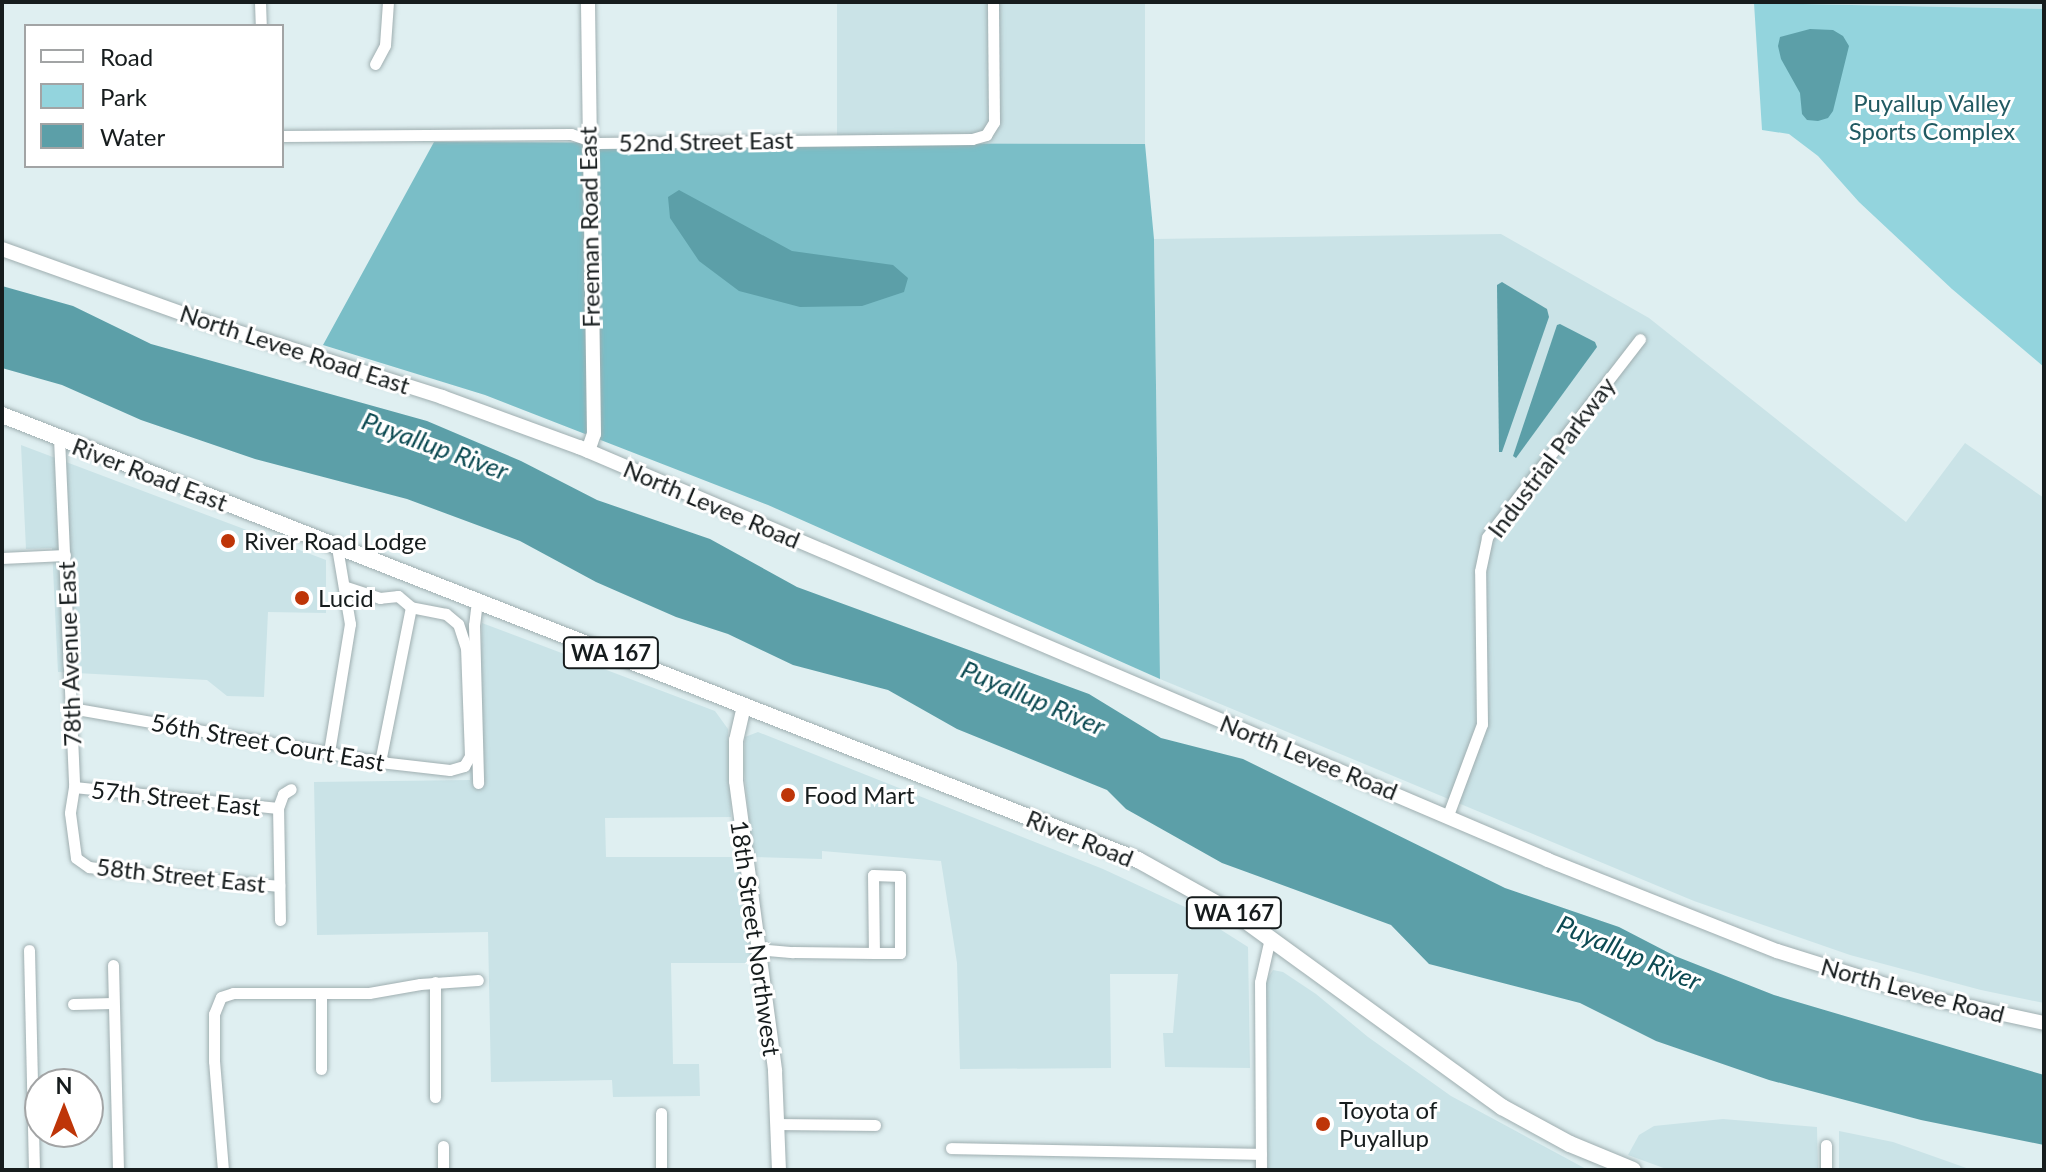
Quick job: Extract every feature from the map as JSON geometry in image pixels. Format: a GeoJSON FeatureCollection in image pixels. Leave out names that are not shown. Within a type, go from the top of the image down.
{"type":"FeatureCollection","features":[{"type":"Feature","properties":{"kind":"main road","name":"River Road East"},"geometry":{"type":"LineString","coordinates":[[2,415],[477,601]]}},
{"type":"Feature","properties":{"kind":"main road","name":"River Road"},"geometry":{"type":"LineString","coordinates":[[477,601],[1136,860],[1211,899],[1270,938],[1482,1094],[1570,1144],[1633,1170]]}},
{"type":"Feature","properties":{"kind":"street"},"geometry":{"type":"LineString","coordinates":[[260,2],[261,24]]}},
{"type":"Feature","properties":{"kind":"street"},"geometry":{"type":"LineString","coordinates":[[375,64],[385,45],[388,2]]}},
{"type":"Feature","properties":{"kind":"street","name":"Freeman Road East"},"geometry":{"type":"LineString","coordinates":[[588,2],[587,139],[594,434],[588,451]]}},
{"type":"Feature","properties":{"kind":"street","name":"52nd Street East"},"geometry":{"type":"LineString","coordinates":[[284,136],[571,134],[597,143],[972,139],[986,135],[992,128],[995,113],[993,2]]}},
{"type":"Feature","properties":{"kind":"street","name":"North Levee Road East"},"geometry":{"type":"LineString","coordinates":[[2,249],[206,322],[442,397],[588,451]]}},
{"type":"Feature","properties":{"kind":"street","name":"Industrial Parkway"},"geometry":{"type":"LineString","coordinates":[[1448,815],[1482,724],[1480,571],[1487,537],[1640,339]]}},
{"type":"Feature","properties":{"kind":"street","name":"78th Avenue East"},"geometry":{"type":"LineString","coordinates":[[59,438],[74,787],[70,813],[73,850],[83,865]]}},
{"type":"Feature","properties":{"kind":"street","name":"North Levee Road"},"geometry":{"type":"LineString","coordinates":[[588,451],[1548,860],[1790,955],[1924,997],[2044,1023]]}},
{"type":"Feature","properties":{"kind":"street"},"geometry":{"type":"LineString","coordinates":[[329,752],[350,624],[337,547]]}},
{"type":"Feature","properties":{"kind":"street"},"geometry":{"type":"LineString","coordinates":[[2,558],[65,555]]}},
{"type":"Feature","properties":{"kind":"street"},"geometry":{"type":"LineString","coordinates":[[344,586],[380,598],[398,596],[411,607],[380,762]]}},
{"type":"Feature","properties":{"kind":"street"},"geometry":{"type":"LineString","coordinates":[[477,601],[474,625],[478,783]]}},
{"type":"Feature","properties":{"kind":"street","name":"56th Street Court East"},"geometry":{"type":"LineString","coordinates":[[71,708],[380,762],[450,770],[464,766],[470,756],[463,631],[446,614],[411,607]]}},
{"type":"Feature","properties":{"kind":"street","name":"18th Street Northwest"},"geometry":{"type":"LineString","coordinates":[[744,706],[736,740],[736,781],[756,949],[769,1023],[779,1124],[779,1170]]}},
{"type":"Feature","properties":{"kind":"street","name":"57th Street East"},"geometry":{"type":"LineString","coordinates":[[74,787],[278,808]]}},
{"type":"Feature","properties":{"kind":"street"},"geometry":{"type":"LineString","coordinates":[[280,920],[278,808],[283,794],[291,789]]}},
{"type":"Feature","properties":{"kind":"street","name":"58th Street East"},"geometry":{"type":"LineString","coordinates":[[83,865],[279,886]]}},
{"type":"Feature","properties":{"kind":"street"},"geometry":{"type":"LineString","coordinates":[[756,949],[874,953],[900,953],[900,876],[873,875],[874,953]]}},
{"type":"Feature","properties":{"kind":"street"},"geometry":{"type":"LineString","coordinates":[[1261,1170],[1261,967],[1270,938]]}},
{"type":"Feature","properties":{"kind":"street"},"geometry":{"type":"LineString","coordinates":[[29,950],[34,1170]]}},
{"type":"Feature","properties":{"kind":"street"},"geometry":{"type":"LineString","coordinates":[[113,965],[118,1170]]}},
{"type":"Feature","properties":{"kind":"street"},"geometry":{"type":"LineString","coordinates":[[223,1170],[214,1070],[214,1014],[219,998],[233,993],[369,993],[435,982],[478,980]]}},
{"type":"Feature","properties":{"kind":"street"},"geometry":{"type":"LineString","coordinates":[[435,982],[435,1097]]}},
{"type":"Feature","properties":{"kind":"street"},"geometry":{"type":"LineString","coordinates":[[321,993],[321,1069]]}},
{"type":"Feature","properties":{"kind":"street"},"geometry":{"type":"LineString","coordinates":[[73,1004],[113,1003]]}},
{"type":"Feature","properties":{"kind":"street"},"geometry":{"type":"LineString","coordinates":[[661,1113],[661,1170]]}},
{"type":"Feature","properties":{"kind":"street"},"geometry":{"type":"LineString","coordinates":[[779,1124],[875,1125]]}},
{"type":"Feature","properties":{"kind":"street"},"geometry":{"type":"LineString","coordinates":[[1826,1145],[1826,1170]]}},
{"type":"Feature","properties":{"kind":"street"},"geometry":{"type":"LineString","coordinates":[[443,1146],[443,1170]]}},
{"type":"Feature","properties":{"kind":"street"},"geometry":{"type":"LineString","coordinates":[[951,1148],[1261,1154]]}},
{"type":"Feature","properties":{"kind":"shaded area"},"geometry":{"type":"Polygon","coordinates":[[[837,2],[1145,2],[1145,144],[837,144],[837,2]]]}},
{"type":"Feature","properties":{"kind":"shaded area"},"geometry":{"type":"Polygon","coordinates":[[[1724,2],[2044,2],[2044,9],[1754,3],[1724,2]]]}},
{"type":"Feature","properties":{"kind":"shaded area"},"geometry":{"type":"Polygon","coordinates":[[[434,142],[1145,144],[1154,239],[1160,679],[768,505],[485,395],[323,345],[434,142]]]}},
{"type":"Feature","properties":{"kind":"shaded area"},"geometry":{"type":"Polygon","coordinates":[[[1501,234],[1649,318],[1906,522],[1965,443],[2044,498],[2044,1003],[1981,990],[1850,955],[1694,901],[1160,679],[1154,239],[1501,234]]]}},
{"type":"Feature","properties":{"kind":"shaded area"},"geometry":{"type":"Polygon","coordinates":[[[21,445],[326,560],[326,613],[268,612],[264,697],[227,696],[207,680],[58,672],[52,548],[26,549],[21,445]]]}},
{"type":"Feature","properties":{"kind":"shaded area"},"geometry":{"type":"Polygon","coordinates":[[[482,623],[715,711],[728,729],[731,817],[605,818],[606,857],[738,857],[753,963],[671,963],[673,1064],[699,1064],[700,1096],[613,1097],[612,1080],[491,1082],[488,932],[317,935],[314,782],[470,780],[469,715],[479,718],[482,623]]]}},
{"type":"Feature","properties":{"kind":"shaded area"},"geometry":{"type":"Polygon","coordinates":[[[758,732],[1103,869],[1185,907],[1248,947],[1250,1068],[1165,1067],[1163,1033],[1173,1033],[1178,974],[1110,974],[1111,1068],[960,1069],[957,963],[941,861],[822,851],[822,859],[753,857],[744,769],[745,737],[758,732]]]}},
{"type":"Feature","properties":{"kind":"shaded area"},"geometry":{"type":"Polygon","coordinates":[[[1273,970],[1283,972],[1316,994],[1368,1037],[1451,1096],[1588,1170],[1268,1170],[1266,981],[1273,970]]]}},
{"type":"Feature","properties":{"kind":"shaded area"},"geometry":{"type":"Polygon","coordinates":[[[1723,1119],[1817,1127],[1818,1170],[1669,1170],[1628,1155],[1639,1135],[1654,1126],[1723,1119]]]}},
{"type":"Feature","properties":{"kind":"shaded area"},"geometry":{"type":"Polygon","coordinates":[[[1839,1131],[1893,1142],[1972,1170],[1839,1170],[1839,1131]]]}},
{"type":"Feature","properties":{"kind":"green space","name":"Puyallup Valley Sports Complex"},"geometry":{"type":"Polygon","coordinates":[[[1754,3],[2044,9],[2044,367],[1952,289],[1859,202],[1818,156],[1789,134],[1762,130],[1754,3]]]}},
{"type":"Feature","properties":{"kind":"water"},"geometry":{"type":"Polygon","coordinates":[[[1810,29],[1833,30],[1843,36],[1849,46],[1833,111],[1828,118],[1818,121],[1807,120],[1802,114],[1800,93],[1781,59],[1778,46],[1780,37],[1810,29]]]}},
{"type":"Feature","properties":{"kind":"water"},"geometry":{"type":"Polygon","coordinates":[[[679,190],[792,251],[893,265],[908,278],[904,292],[862,306],[800,307],[739,291],[699,261],[670,218],[668,197],[679,190]]]}},
{"type":"Feature","properties":{"kind":"water"},"geometry":{"type":"Polygon","coordinates":[[[1502,282],[1547,309],[1549,317],[1502,452],[1499,452],[1497,285],[1502,282]]]}},
{"type":"Feature","properties":{"kind":"water","name":"Puyallup River"},"geometry":{"type":"Polygon","coordinates":[[[2,286],[73,306],[151,344],[427,421],[521,461],[597,500],[710,539],[797,587],[1089,694],[1161,738],[1243,759],[1505,888],[1619,927],[1675,956],[1774,995],[2044,1075],[2044,1145],[1921,1120],[1769,1080],[1656,1041],[1580,1003],[1429,964],[1391,925],[1222,863],[1126,809],[1107,790],[957,729],[888,690],[793,665],[728,634],[676,617],[596,582],[520,541],[407,499],[255,459],[141,420],[62,385],[2,368],[2,286]]]}},
{"type":"Feature","properties":{"kind":"water"},"geometry":{"type":"Polygon","coordinates":[[[1557,325],[1595,342],[1597,347],[1516,458],[1513,456],[1557,325]]]}},
{"type":"Feature","properties":{"kind":"place","name":"River Road Lodge"},"geometry":{"type":"Point","coordinates":[228,541]}},
{"type":"Feature","properties":{"kind":"place","name":"Lucid"},"geometry":{"type":"Point","coordinates":[302,598]}},
{"type":"Feature","properties":{"kind":"place","name":"Food Mart"},"geometry":{"type":"Point","coordinates":[788,795]}},
{"type":"Feature","properties":{"kind":"place","name":"Toyota of Puyallup"},"geometry":{"type":"Point","coordinates":[1323,1124]}}]}
